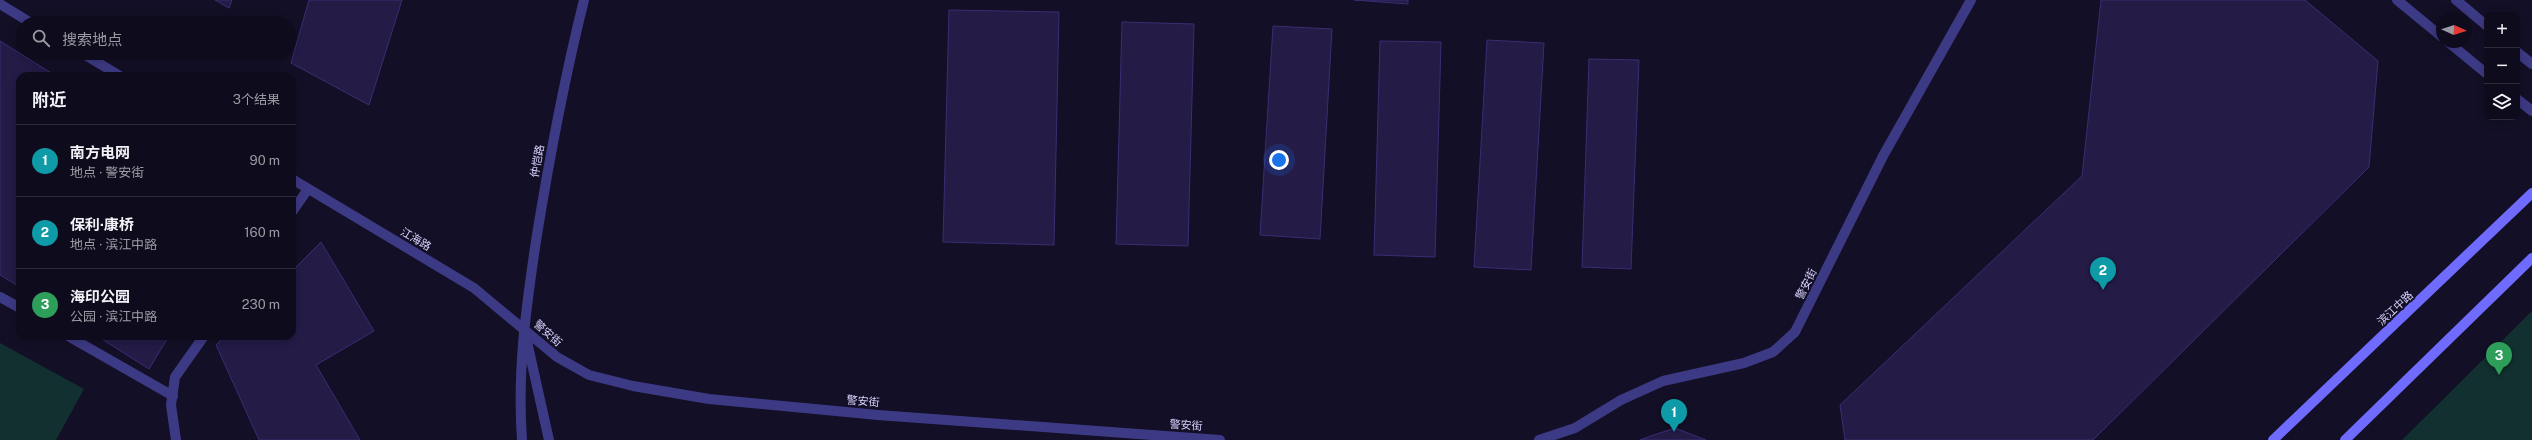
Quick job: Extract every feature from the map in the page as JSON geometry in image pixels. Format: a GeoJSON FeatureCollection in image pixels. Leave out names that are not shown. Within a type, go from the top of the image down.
{"type":"FeatureCollection","features":[{"type":"Feature","properties":{"kind":"main road","name":"滨江中路"},"geometry":{"type":"LineString","coordinates":[[2273,440],[2532,193]]}},
{"type":"Feature","properties":{"kind":"main road"},"geometry":{"type":"LineString","coordinates":[[2345,440],[2532,258]]}},
{"type":"Feature","properties":{"kind":"street","name":"仲恺路"},"geometry":{"type":"LineString","coordinates":[[522,440],[520,376],[523,327],[549,156],[584,0]]}},
{"type":"Feature","properties":{"kind":"street","name":"警安街"},"geometry":{"type":"LineString","coordinates":[[1540,440],[1574,428],[1621,400],[1663,382],[1744,363],[1772,352],[1795,332],[1883,156],[1971,0]]}},
{"type":"Feature","properties":{"kind":"street"},"geometry":{"type":"LineString","coordinates":[[2397,0],[2436,32]]}},
{"type":"Feature","properties":{"kind":"street"},"geometry":{"type":"LineString","coordinates":[[2456,0],[2484,23]]}},
{"type":"Feature","properties":{"kind":"street"},"geometry":{"type":"LineString","coordinates":[[0,4],[20,16]]}},
{"type":"Feature","properties":{"kind":"street"},"geometry":{"type":"LineString","coordinates":[[2455,48],[2484,72]]}},
{"type":"Feature","properties":{"kind":"street"},"geometry":{"type":"LineString","coordinates":[[2520,54],[2532,64]]}},
{"type":"Feature","properties":{"kind":"street"},"geometry":{"type":"LineString","coordinates":[[94,60],[113,72]]}},
{"type":"Feature","properties":{"kind":"street"},"geometry":{"type":"LineString","coordinates":[[2520,101],[2532,111]]}},
{"type":"Feature","properties":{"kind":"street","name":"江海路"},"geometry":{"type":"LineString","coordinates":[[296,182],[474,288],[523,327]]}},
{"type":"Feature","properties":{"kind":"street"},"geometry":{"type":"LineString","coordinates":[[296,206],[308,189]]}},
{"type":"Feature","properties":{"kind":"street"},"geometry":{"type":"LineString","coordinates":[[0,297],[16,306]]}},
{"type":"Feature","properties":{"kind":"street","name":"仲恺路"},"geometry":{"type":"LineString","coordinates":[[523,327],[549,440]]}},
{"type":"Feature","properties":{"kind":"street","name":"警安街"},"geometry":{"type":"LineString","coordinates":[[523,327],[557,357],[589,375],[634,386],[709,399],[878,414],[1220,440]]}},
{"type":"Feature","properties":{"kind":"street"},"geometry":{"type":"LineString","coordinates":[[75,340],[172,396]]}},
{"type":"Feature","properties":{"kind":"street"},"geometry":{"type":"LineString","coordinates":[[176,440],[171,405],[175,377],[201,340]]}},
{"type":"Feature","properties":{"kind":"green space"},"geometry":{"type":"Polygon","coordinates":[[[2532,311],[2532,440],[2402,440],[2532,311]]]}},
{"type":"Feature","properties":{"kind":"green space"},"geometry":{"type":"Polygon","coordinates":[[[0,343],[84,389],[56,440],[0,440],[0,343]]]}},
{"type":"Feature","properties":{"kind":"building"},"geometry":{"type":"Polygon","coordinates":[[[215,0],[232,0],[229,8],[215,0]]]}},
{"type":"Feature","properties":{"kind":"building"},"geometry":{"type":"Polygon","coordinates":[[[309,0],[402,0],[369,105],[291,63],[292,60],[296,60],[296,46],[309,0]]]}},
{"type":"Feature","properties":{"kind":"building"},"geometry":{"type":"Polygon","coordinates":[[[1354,0],[1408,0],[1408,4],[1354,0]]]}},
{"type":"Feature","properties":{"kind":"building"},"geometry":{"type":"Polygon","coordinates":[[[2101,0],[2305,0],[2378,61],[2369,167],[2093,440],[1845,440],[1840,405],[2082,176],[2101,0]]]}},
{"type":"Feature","properties":{"kind":"building"},"geometry":{"type":"Polygon","coordinates":[[[949,10],[1059,12],[1054,245],[943,242],[949,10]]]}},
{"type":"Feature","properties":{"kind":"building"},"geometry":{"type":"Polygon","coordinates":[[[1122,22],[1194,24],[1188,246],[1116,244],[1122,22]]]}},
{"type":"Feature","properties":{"kind":"building"},"geometry":{"type":"Polygon","coordinates":[[[1273,26],[1332,29],[1320,239],[1260,235],[1273,26]]]}},
{"type":"Feature","properties":{"kind":"building"},"geometry":{"type":"Polygon","coordinates":[[[1487,40],[1544,43],[1531,270],[1474,267],[1487,40]]]}},
{"type":"Feature","properties":{"kind":"building"},"geometry":{"type":"Polygon","coordinates":[[[0,41],[16,51],[16,60],[30,60],[50,72],[16,72],[16,285],[0,275],[0,41]]]}},
{"type":"Feature","properties":{"kind":"building"},"geometry":{"type":"Polygon","coordinates":[[[1380,41],[1441,42],[1435,257],[1374,255],[1380,41]]]}},
{"type":"Feature","properties":{"kind":"building"},"geometry":{"type":"Polygon","coordinates":[[[1589,59],[1639,60],[1631,269],[1582,267],[1589,59]]]}},
{"type":"Feature","properties":{"kind":"building"},"geometry":{"type":"Polygon","coordinates":[[[321,242],[374,331],[316,365],[360,440],[259,440],[216,345],[221,340],[296,340],[296,267],[321,242]]]}},
{"type":"Feature","properties":{"kind":"building"},"geometry":{"type":"Polygon","coordinates":[[[103,340],[167,340],[149,369],[103,340]]]}},
{"type":"Feature","properties":{"kind":"building"},"geometry":{"type":"Polygon","coordinates":[[[1675,428],[1706,440],[1640,440],[1651,436],[1675,428]]]}},
{"type":"Feature","properties":{"kind":"place","name":"保利·康桥"},"geometry":{"type":"Point","coordinates":[2103,290]}},
{"type":"Feature","properties":{"kind":"place","name":"海印公园"},"geometry":{"type":"Point","coordinates":[2499,375]}},
{"type":"Feature","properties":{"kind":"place","name":"南方电网"},"geometry":{"type":"Point","coordinates":[1674,432]}}]}
